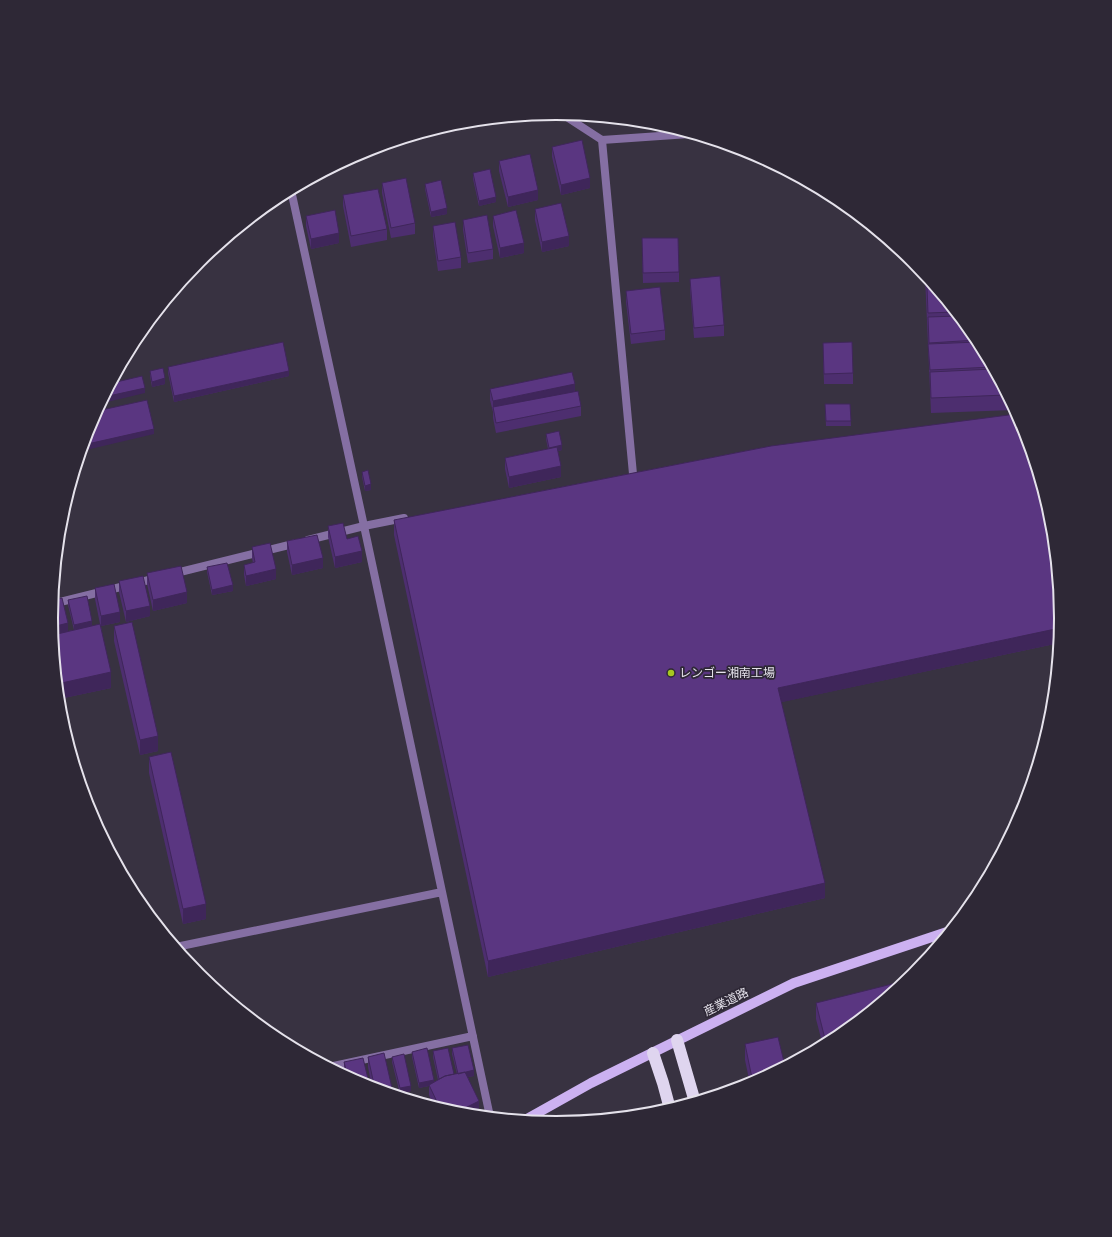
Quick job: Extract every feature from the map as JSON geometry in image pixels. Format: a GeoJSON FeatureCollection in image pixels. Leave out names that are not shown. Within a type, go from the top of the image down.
{"type":"FeatureCollection","features":[{"type":"Feature","properties":{"kind":"highway"},"geometry":{"type":"LineString","coordinates":[[677,1040],[694,1097]]}},
{"type":"Feature","properties":{"kind":"highway"},"geometry":{"type":"LineString","coordinates":[[653,1053],[669,1104]]}},
{"type":"Feature","properties":{"kind":"main road","name":"産業道路"},"geometry":{"type":"LineString","coordinates":[[533,1115],[591,1083],[794,983],[941,934]]}},
{"type":"Feature","properties":{"kind":"street"},"geometry":{"type":"LineString","coordinates":[[573,121],[602,140],[676,135]]}},
{"type":"Feature","properties":{"kind":"street"},"geometry":{"type":"LineString","coordinates":[[602,140],[633,474]]}},
{"type":"Feature","properties":{"kind":"street"},"geometry":{"type":"LineString","coordinates":[[292,196],[489,1112]]}},
{"type":"Feature","properties":{"kind":"street"},"geometry":{"type":"LineString","coordinates":[[58,602],[364,526],[410,517]]}},
{"type":"Feature","properties":{"kind":"street"},"geometry":{"type":"LineString","coordinates":[[181,946],[442,892]]}},
{"type":"Feature","properties":{"kind":"street"},"geometry":{"type":"LineString","coordinates":[[337,1065],[473,1036]]}},
{"type":"Feature","properties":{"kind":"building"},"geometry":{"type":"Polygon","coordinates":[[[582,140],[590,178],[561,185],[552,147],[582,140]]]}},
{"type":"Feature","properties":{"kind":"building"},"geometry":{"type":"Polygon","coordinates":[[[530,154],[538,190],[508,197],[499,161],[530,154]]]}},
{"type":"Feature","properties":{"kind":"building"},"geometry":{"type":"Polygon","coordinates":[[[490,169],[496,197],[479,201],[473,173],[490,169]]]}},
{"type":"Feature","properties":{"kind":"building"},"geometry":{"type":"Polygon","coordinates":[[[406,178],[415,223],[391,228],[382,183],[406,178]]]}},
{"type":"Feature","properties":{"kind":"building"},"geometry":{"type":"Polygon","coordinates":[[[441,180],[447,208],[431,212],[425,184],[441,180]]]}},
{"type":"Feature","properties":{"kind":"building"},"geometry":{"type":"Polygon","coordinates":[[[378,189],[387,229],[351,236],[343,195],[378,189]]]}},
{"type":"Feature","properties":{"kind":"building"},"geometry":{"type":"Polygon","coordinates":[[[561,203],[569,236],[542,242],[535,209],[561,203]]]}},
{"type":"Feature","properties":{"kind":"building"},"geometry":{"type":"Polygon","coordinates":[[[335,210],[339,233],[311,239],[306,216],[335,210]]]}},
{"type":"Feature","properties":{"kind":"building"},"geometry":{"type":"Polygon","coordinates":[[[516,210],[524,243],[500,248],[493,216],[516,210]]]}},
{"type":"Feature","properties":{"kind":"building"},"geometry":{"type":"Polygon","coordinates":[[[487,215],[493,249],[468,253],[463,220],[487,215]]]}},
{"type":"Feature","properties":{"kind":"building"},"geometry":{"type":"Polygon","coordinates":[[[455,222],[461,257],[438,261],[433,226],[455,222]]]}},
{"type":"Feature","properties":{"kind":"building"},"geometry":{"type":"Polygon","coordinates":[[[642,238],[678,238],[679,272],[643,273],[642,238]]]}},
{"type":"Feature","properties":{"kind":"building"},"geometry":{"type":"Polygon","coordinates":[[[720,276],[724,325],[694,328],[690,279],[720,276]]]}},
{"type":"Feature","properties":{"kind":"building"},"geometry":{"type":"Polygon","coordinates":[[[660,287],[665,330],[631,334],[626,291],[660,287]]]}},
{"type":"Feature","properties":{"kind":"building"},"geometry":{"type":"Polygon","coordinates":[[[927,287],[949,312],[928,313],[927,287]]]}},
{"type":"Feature","properties":{"kind":"building"},"geometry":{"type":"Polygon","coordinates":[[[952,316],[969,341],[929,343],[928,317],[952,316]]]}},
{"type":"Feature","properties":{"kind":"building"},"geometry":{"type":"Polygon","coordinates":[[[283,342],[289,371],[174,396],[168,367],[283,342]]]}},
{"type":"Feature","properties":{"kind":"building"},"geometry":{"type":"Polygon","coordinates":[[[852,342],[853,373],[824,374],[823,343],[852,342]]]}},
{"type":"Feature","properties":{"kind":"building"},"geometry":{"type":"Polygon","coordinates":[[[970,342],[985,367],[930,370],[928,344],[970,342]]]}},
{"type":"Feature","properties":{"kind":"building"},"geometry":{"type":"Polygon","coordinates":[[[163,368],[165,378],[152,382],[150,371],[163,368]]]}},
{"type":"Feature","properties":{"kind":"building"},"geometry":{"type":"Polygon","coordinates":[[[987,369],[1001,395],[931,398],[930,372],[987,369]]]}},
{"type":"Feature","properties":{"kind":"building"},"geometry":{"type":"Polygon","coordinates":[[[572,372],[575,384],[493,401],[490,389],[572,372]]]}},
{"type":"Feature","properties":{"kind":"building"},"geometry":{"type":"Polygon","coordinates":[[[142,376],[145,388],[110,396],[118,382],[142,376]]]}},
{"type":"Feature","properties":{"kind":"building"},"geometry":{"type":"Polygon","coordinates":[[[578,391],[581,406],[496,423],[493,407],[578,391]]]}},
{"type":"Feature","properties":{"kind":"building"},"geometry":{"type":"Polygon","coordinates":[[[147,400],[154,429],[90,443],[104,409],[147,400]]]}},
{"type":"Feature","properties":{"kind":"building"},"geometry":{"type":"Polygon","coordinates":[[[825,404],[850,404],[851,421],[826,421],[825,404]]]}},
{"type":"Feature","properties":{"kind":"building","name":"レンゴー湘南工場"},"geometry":{"type":"Polygon","coordinates":[[[1010,415],[1028,458],[1044,521],[1050,553],[1053,586],[1054,629],[778,688],[825,883],[488,961],[394,520],[771,446],[1010,415]]]}},
{"type":"Feature","properties":{"kind":"building"},"geometry":{"type":"Polygon","coordinates":[[[559,431],[562,445],[549,448],[546,434],[559,431]]]}},
{"type":"Feature","properties":{"kind":"building"},"geometry":{"type":"Polygon","coordinates":[[[557,447],[561,466],[509,477],[505,458],[557,447]]]}},
{"type":"Feature","properties":{"kind":"building"},"geometry":{"type":"Polygon","coordinates":[[[368,470],[371,484],[365,486],[362,472],[368,470]]]}},
{"type":"Feature","properties":{"kind":"building"},"geometry":{"type":"Polygon","coordinates":[[[343,523],[347,539],[358,536],[362,551],[335,557],[328,526],[343,523]]]}},
{"type":"Feature","properties":{"kind":"building"},"geometry":{"type":"Polygon","coordinates":[[[317,535],[323,558],[292,565],[287,541],[317,535]]]}},
{"type":"Feature","properties":{"kind":"building"},"geometry":{"type":"Polygon","coordinates":[[[270,543],[276,569],[246,576],[244,565],[255,562],[252,547],[270,543]]]}},
{"type":"Feature","properties":{"kind":"building"},"geometry":{"type":"Polygon","coordinates":[[[227,563],[233,585],[212,590],[207,567],[227,563]]]}},
{"type":"Feature","properties":{"kind":"building"},"geometry":{"type":"Polygon","coordinates":[[[181,566],[187,592],[153,600],[147,573],[181,566]]]}},
{"type":"Feature","properties":{"kind":"building"},"geometry":{"type":"Polygon","coordinates":[[[143,576],[150,606],[126,611],[119,581],[143,576]]]}},
{"type":"Feature","properties":{"kind":"building"},"geometry":{"type":"Polygon","coordinates":[[[114,584],[120,612],[101,616],[95,588],[114,584]]]}},
{"type":"Feature","properties":{"kind":"building"},"geometry":{"type":"Polygon","coordinates":[[[87,596],[92,621],[74,625],[68,600],[87,596]]]}},
{"type":"Feature","properties":{"kind":"building"},"geometry":{"type":"Polygon","coordinates":[[[62,598],[68,623],[58,625],[58,618],[59,599],[62,598]]]}},
{"type":"Feature","properties":{"kind":"building"},"geometry":{"type":"Polygon","coordinates":[[[132,622],[158,736],[140,740],[114,626],[132,622]]]}},
{"type":"Feature","properties":{"kind":"building"},"geometry":{"type":"Polygon","coordinates":[[[100,624],[111,672],[62,683],[58,634],[100,624]]]}},
{"type":"Feature","properties":{"kind":"building"},"geometry":{"type":"Polygon","coordinates":[[[171,752],[206,904],[183,909],[149,757],[171,752]]]}},
{"type":"Feature","properties":{"kind":"building"},"geometry":{"type":"Polygon","coordinates":[[[894,983],[859,1014],[825,1038],[816,1003],[894,983]]]}},
{"type":"Feature","properties":{"kind":"building"},"geometry":{"type":"Polygon","coordinates":[[[778,1037],[784,1061],[752,1077],[745,1044],[778,1037]]]}},
{"type":"Feature","properties":{"kind":"building"},"geometry":{"type":"Polygon","coordinates":[[[468,1045],[474,1070],[458,1074],[452,1048],[468,1045]]]}},
{"type":"Feature","properties":{"kind":"building"},"geometry":{"type":"Polygon","coordinates":[[[427,1048],[434,1080],[419,1083],[412,1052],[427,1048]]]}},
{"type":"Feature","properties":{"kind":"building"},"geometry":{"type":"Polygon","coordinates":[[[448,1048],[454,1074],[439,1079],[433,1051],[448,1048]]]}},
{"type":"Feature","properties":{"kind":"building"},"geometry":{"type":"Polygon","coordinates":[[[384,1053],[392,1088],[373,1082],[368,1057],[384,1053]]]}},
{"type":"Feature","properties":{"kind":"building"},"geometry":{"type":"Polygon","coordinates":[[[404,1054],[411,1086],[400,1088],[392,1057],[404,1054]]]}},
{"type":"Feature","properties":{"kind":"building"},"geometry":{"type":"Polygon","coordinates":[[[363,1058],[368,1080],[346,1070],[344,1062],[363,1058]]]}},
{"type":"Feature","properties":{"kind":"building"},"geometry":{"type":"Polygon","coordinates":[[[465,1072],[479,1101],[465,1108],[437,1102],[429,1085],[445,1076],[465,1072]]]}},
{"type":"Feature","properties":{"kind":"place","name":"レンゴー湘南工場"},"geometry":{"type":"Point","coordinates":[671,673]}}]}
